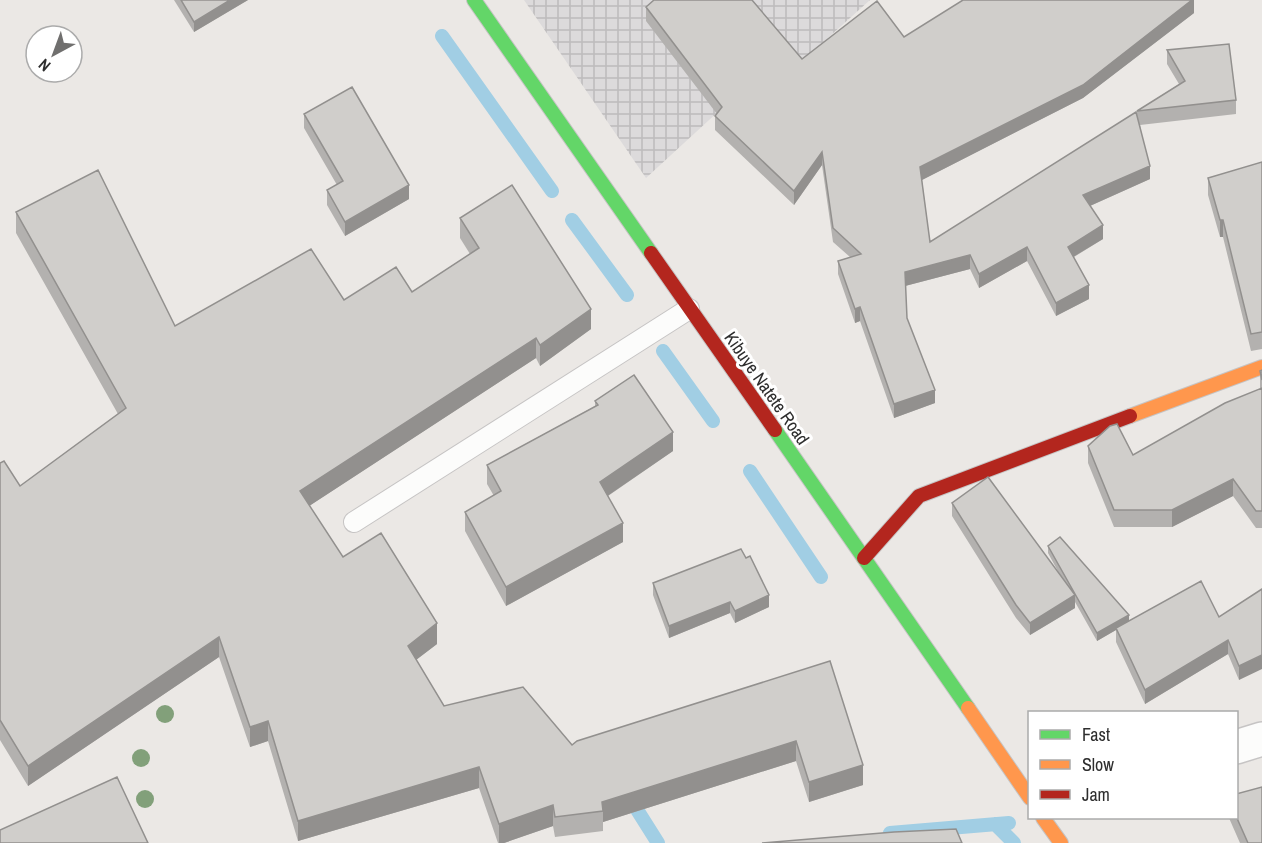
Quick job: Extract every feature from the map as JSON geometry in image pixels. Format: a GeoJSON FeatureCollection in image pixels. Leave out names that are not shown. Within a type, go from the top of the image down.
{"type":"FeatureCollection","features":[{"type":"Feature","properties":{"kind":"main road","name":"Kibuye Natete Road"},"geometry":{"type":"LineString","coordinates":[[474,0],[1028,797]]}},
{"type":"Feature","properties":{"kind":"main road"},"geometry":{"type":"LineString","coordinates":[[864,558],[919,496],[1195,390],[1262,367]]}},
{"type":"Feature","properties":{"kind":"main road"},"geometry":{"type":"LineString","coordinates":[[1044,819],[1061,843]]}},
{"type":"Feature","properties":{"kind":"street"},"geometry":{"type":"LineString","coordinates":[[1238,746],[1262,739]]}},
{"type":"Feature","properties":{"kind":"lane"},"geometry":{"type":"LineString","coordinates":[[354,522],[689,309]]}},
{"type":"Feature","properties":{"kind":"shaded area"},"geometry":{"type":"Polygon","coordinates":[[[524,0],[870,0],[799,64],[784,51],[646,178],[524,0]]]}},
{"type":"Feature","properties":{"kind":"building"},"geometry":{"type":"Polygon","coordinates":[[[181,0],[230,0],[194,22],[181,0]]]}},
{"type":"Feature","properties":{"kind":"building"},"geometry":{"type":"Polygon","coordinates":[[[654,0],[752,0],[802,59],[877,1],[904,37],[963,0],[1192,0],[1083,85],[920,167],[930,242],[1136,112],[1150,166],[1083,195],[1103,225],[1068,247],[1089,285],[1056,303],[1027,247],[979,274],[970,255],[905,272],[907,318],[935,390],[894,404],[860,307],[855,309],[838,261],[861,254],[833,228],[822,152],[794,191],[715,116],[722,107],[646,7],[654,0]]]}},
{"type":"Feature","properties":{"kind":"building"},"geometry":{"type":"Polygon","coordinates":[[[1229,44],[1236,100],[1137,111],[1185,81],[1167,50],[1229,44]]]}},
{"type":"Feature","properties":{"kind":"building"},"geometry":{"type":"Polygon","coordinates":[[[352,87],[409,185],[345,222],[327,190],[343,181],[304,114],[352,87]]]}},
{"type":"Feature","properties":{"kind":"building"},"geometry":{"type":"Polygon","coordinates":[[[1262,162],[1262,332],[1251,334],[1223,220],[1220,220],[1208,178],[1262,162]]]}},
{"type":"Feature","properties":{"kind":"building"},"geometry":{"type":"Polygon","coordinates":[[[98,170],[175,326],[311,249],[344,300],[396,267],[412,292],[479,248],[460,218],[512,185],[591,309],[540,345],[536,338],[300,491],[343,557],[381,533],[437,623],[408,646],[444,706],[523,687],[572,745],[577,741],[830,661],[863,765],[809,782],[796,741],[602,802],[603,811],[555,817],[553,805],[499,824],[479,767],[298,821],[268,721],[250,727],[219,637],[28,766],[0,720],[0,463],[4,461],[20,486],[126,408],[16,212],[98,170]]]}},
{"type":"Feature","properties":{"kind":"building"},"geometry":{"type":"Polygon","coordinates":[[[634,375],[673,432],[600,482],[623,523],[506,587],[465,512],[501,491],[487,465],[598,405],[595,401],[634,375]]]}},
{"type":"Feature","properties":{"kind":"building"},"geometry":{"type":"Polygon","coordinates":[[[1262,388],[1262,511],[1256,511],[1233,479],[1172,510],[1114,510],[1088,446],[1110,426],[1117,424],[1133,455],[1225,403],[1262,388]]]}},
{"type":"Feature","properties":{"kind":"building"},"geometry":{"type":"Polygon","coordinates":[[[988,477],[1075,595],[1030,623],[1016,605],[952,503],[988,477]]]}},
{"type":"Feature","properties":{"kind":"building"},"geometry":{"type":"Polygon","coordinates":[[[1060,537],[1129,615],[1097,633],[1048,546],[1060,537]]]}},
{"type":"Feature","properties":{"kind":"building"},"geometry":{"type":"Polygon","coordinates":[[[741,549],[746,558],[750,556],[769,595],[735,611],[730,602],[669,626],[653,583],[741,549]]]}},
{"type":"Feature","properties":{"kind":"building"},"geometry":{"type":"Polygon","coordinates":[[[1201,581],[1219,617],[1262,589],[1262,655],[1239,666],[1228,640],[1145,690],[1116,628],[1201,581]]]}},
{"type":"Feature","properties":{"kind":"building"},"geometry":{"type":"Polygon","coordinates":[[[117,777],[148,843],[0,843],[0,830],[117,777]]]}},
{"type":"Feature","properties":{"kind":"building"},"geometry":{"type":"Polygon","coordinates":[[[1262,787],[1262,843],[1248,843],[1237,819],[1238,793],[1262,787]]]}},
{"type":"Feature","properties":{"kind":"building"},"geometry":{"type":"Polygon","coordinates":[[[956,829],[962,843],[762,843],[894,832],[956,829]]]}},
{"type":"Feature","properties":{"kind":"waterway"},"geometry":{"type":"LineString","coordinates":[[442,36],[552,191]]}},
{"type":"Feature","properties":{"kind":"waterway"},"geometry":{"type":"LineString","coordinates":[[572,220],[627,295]]}},
{"type":"Feature","properties":{"kind":"waterway"},"geometry":{"type":"LineString","coordinates":[[663,351],[713,421]]}},
{"type":"Feature","properties":{"kind":"waterway"},"geometry":{"type":"LineString","coordinates":[[750,471],[821,577]]}},
{"type":"Feature","properties":{"kind":"waterway"},"geometry":{"type":"LineString","coordinates":[[629,797],[658,843]]}},
{"type":"Feature","properties":{"kind":"waterway"},"geometry":{"type":"LineString","coordinates":[[890,833],[1009,823]]}},
{"type":"Feature","properties":{"kind":"waterway"},"geometry":{"type":"LineString","coordinates":[[995,824],[1014,843]]}},
{"type":"Feature","properties":{"kind":"traffic: fast"},"geometry":{"type":"LineString","coordinates":[[474,0],[651,253]]}},
{"type":"Feature","properties":{"kind":"traffic: fast"},"geometry":{"type":"LineString","coordinates":[[775,430],[968,708]]}},
{"type":"Feature","properties":{"kind":"traffic: slow"},"geometry":{"type":"LineString","coordinates":[[1130,416],[1262,367]]}},
{"type":"Feature","properties":{"kind":"traffic: slow"},"geometry":{"type":"LineString","coordinates":[[968,708],[1028,795]]}},
{"type":"Feature","properties":{"kind":"traffic: slow"},"geometry":{"type":"LineString","coordinates":[[1044,819],[1061,843]]}},
{"type":"Feature","properties":{"kind":"traffic: jam"},"geometry":{"type":"LineString","coordinates":[[651,253],[775,430]]}},
{"type":"Feature","properties":{"kind":"traffic: jam"},"geometry":{"type":"LineString","coordinates":[[864,558],[919,496],[1130,416]]}}]}
